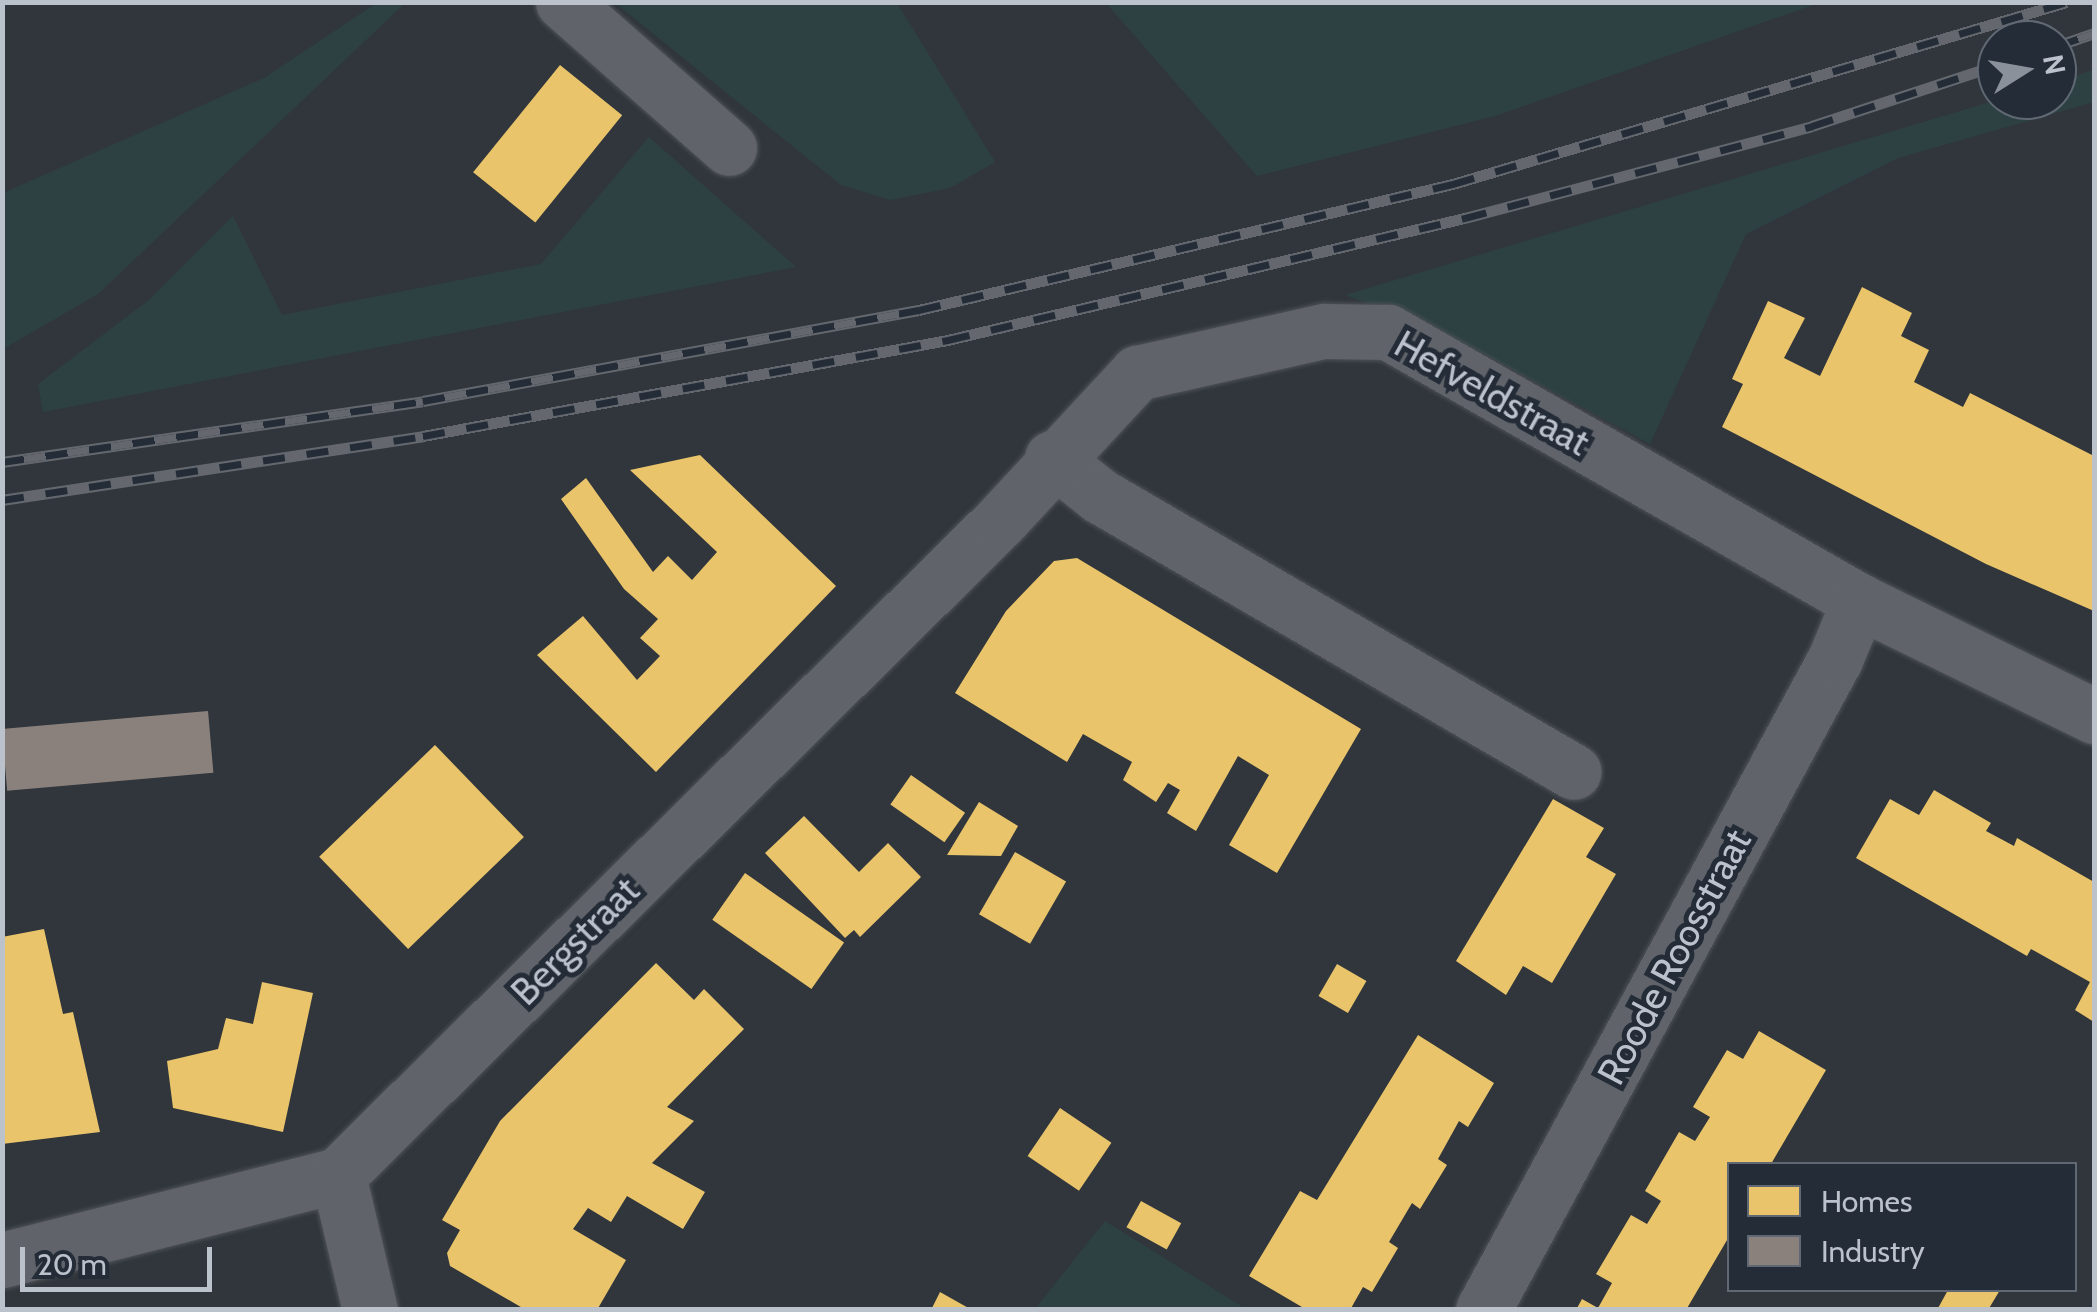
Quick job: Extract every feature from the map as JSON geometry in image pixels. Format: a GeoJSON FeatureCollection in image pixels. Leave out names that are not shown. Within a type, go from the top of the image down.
{"type":"FeatureCollection","features":[{"type":"Feature","properties":{"kind":"street"},"geometry":{"type":"LineString","coordinates":[[563,2],[729,148]]}},
{"type":"Feature","properties":{"kind":"street","name":"Hefveldstraat"},"geometry":{"type":"LineString","coordinates":[[1052,458],[1138,373],[1324,331],[1388,332],[1858,601],[2094,716]]}},
{"type":"Feature","properties":{"kind":"street"},"geometry":{"type":"LineString","coordinates":[[1052,458],[1100,496],[1574,772]]}},
{"type":"Feature","properties":{"kind":"street","name":"Bergstraat"},"geometry":{"type":"LineString","coordinates":[[338,1174],[1000,521],[1052,458]]}},
{"type":"Feature","properties":{"kind":"street","name":"Roode Roosstraat"},"geometry":{"type":"LineString","coordinates":[[1483,1310],[1835,660],[1858,601]]}},
{"type":"Feature","properties":{"kind":"street"},"geometry":{"type":"LineString","coordinates":[[2,1260],[338,1174],[370,1310]]}},
{"type":"Feature","properties":{"kind":"green space"},"geometry":{"type":"Polygon","coordinates":[[[378,2],[405,3],[98,294],[3,349],[3,193],[264,78],[378,2]]]}},
{"type":"Feature","properties":{"kind":"green space"},"geometry":{"type":"Polygon","coordinates":[[[615,3],[897,3],[995,162],[950,188],[890,200],[841,185],[615,3]]]}},
{"type":"Feature","properties":{"kind":"green space"},"geometry":{"type":"Polygon","coordinates":[[[1106,3],[1819,3],[1495,116],[1257,176],[1106,3]]]}},
{"type":"Feature","properties":{"kind":"green space"},"geometry":{"type":"Polygon","coordinates":[[[2094,70],[2094,102],[2077,107],[2077,75],[2094,70]]]}},
{"type":"Feature","properties":{"kind":"green space"},"geometry":{"type":"Polygon","coordinates":[[[1977,106],[1977,120],[2031,120],[1898,158],[1746,234],[1650,444],[1437,329],[1345,295],[1977,106]]]}},
{"type":"Feature","properties":{"kind":"green space"},"geometry":{"type":"Polygon","coordinates":[[[649,137],[796,267],[43,412],[38,384],[149,300],[233,216],[282,315],[541,264],[649,137]]]}},
{"type":"Feature","properties":{"kind":"green space"},"geometry":{"type":"Polygon","coordinates":[[[1105,1221],[1246,1309],[1035,1309],[1105,1221]]]}},
{"type":"Feature","properties":{"kind":"building: Homes"},"geometry":{"type":"Polygon","coordinates":[[[560,65],[622,115],[535,223],[473,172],[560,65]]]}},
{"type":"Feature","properties":{"kind":"building: Homes"},"geometry":{"type":"Polygon","coordinates":[[[1862,287],[1912,313],[1901,336],[1929,350],[1914,382],[1963,407],[1970,393],[2094,456],[2094,611],[1986,564],[1722,427],[1743,384],[1732,379],[1768,301],[1805,318],[1784,358],[1820,376],[1862,287]]]}},
{"type":"Feature","properties":{"kind":"building: Homes"},"geometry":{"type":"Polygon","coordinates":[[[700,455],[836,586],[656,772],[537,655],[583,616],[637,680],[660,656],[640,638],[658,619],[624,589],[561,499],[586,478],[653,572],[668,556],[692,580],[717,552],[630,470],[700,455]]]}},
{"type":"Feature","properties":{"kind":"building: Homes"},"geometry":{"type":"Polygon","coordinates":[[[1077,558],[1361,729],[1277,873],[1229,845],[1269,775],[1238,756],[1196,831],[1167,813],[1180,790],[1168,783],[1156,802],[1123,780],[1132,762],[1083,734],[1067,762],[955,693],[1006,611],[1054,561],[1077,558]]]}},
{"type":"Feature","properties":{"kind":"building: Homes"},"geometry":{"type":"Polygon","coordinates":[[[435,745],[524,837],[408,949],[319,857],[435,745]]]}},
{"type":"Feature","properties":{"kind":"building: Homes"},"geometry":{"type":"Polygon","coordinates":[[[911,775],[965,813],[944,842],[890,804],[911,775]]]}},
{"type":"Feature","properties":{"kind":"building: Homes"},"geometry":{"type":"Polygon","coordinates":[[[1934,790],[1991,823],[1986,831],[2014,846],[2017,838],[2094,882],[2094,1022],[2075,1010],[2090,982],[2031,949],[2027,956],[1856,858],[1890,799],[1919,815],[1934,790]]]}},
{"type":"Feature","properties":{"kind":"building: Homes"},"geometry":{"type":"Polygon","coordinates":[[[1553,799],[1604,828],[1586,857],[1616,874],[1552,983],[1523,966],[1506,995],[1456,961],[1553,799]]]}},
{"type":"Feature","properties":{"kind":"building: Homes"},"geometry":{"type":"Polygon","coordinates":[[[979,802],[1018,826],[1001,856],[947,855],[979,802]]]}},
{"type":"Feature","properties":{"kind":"building: Homes"},"geometry":{"type":"Polygon","coordinates":[[[804,816],[859,872],[888,843],[921,877],[860,937],[854,930],[845,938],[765,853],[804,816]]]}},
{"type":"Feature","properties":{"kind":"building: Homes"},"geometry":{"type":"Polygon","coordinates":[[[1015,852],[1066,881],[1030,944],[979,914],[1015,852]]]}},
{"type":"Feature","properties":{"kind":"building: Homes"},"geometry":{"type":"Polygon","coordinates":[[[745,873],[844,942],[811,989],[712,920],[745,873]]]}},
{"type":"Feature","properties":{"kind":"building: Homes"},"geometry":{"type":"Polygon","coordinates":[[[44,929],[63,1014],[73,1012],[100,1132],[2,1144],[2,937],[44,929]]]}},
{"type":"Feature","properties":{"kind":"building: Homes"},"geometry":{"type":"Polygon","coordinates":[[[656,963],[694,1000],[704,989],[744,1029],[667,1107],[694,1121],[652,1163],[705,1192],[683,1229],[627,1196],[611,1222],[588,1208],[573,1229],[626,1260],[597,1310],[526,1310],[450,1266],[447,1253],[460,1230],[442,1220],[500,1121],[656,963]]]}},
{"type":"Feature","properties":{"kind":"building: Homes"},"geometry":{"type":"Polygon","coordinates":[[[1337,964],[1366,981],[1348,1013],[1318,996],[1337,964]]]}},
{"type":"Feature","properties":{"kind":"building: Homes"},"geometry":{"type":"Polygon","coordinates":[[[262,982],[313,993],[283,1132],[173,1108],[167,1061],[218,1049],[226,1018],[253,1024],[262,982]]]}},
{"type":"Feature","properties":{"kind":"building: Homes"},"geometry":{"type":"Polygon","coordinates":[[[1759,1031],[1826,1070],[1772,1162],[1727,1162],[1727,1240],[1686,1310],[1576,1310],[1582,1299],[1598,1308],[1612,1283],[1596,1274],[1631,1215],[1647,1224],[1661,1201],[1645,1191],[1679,1132],[1695,1141],[1710,1117],[1693,1107],[1727,1050],[1743,1059],[1759,1031]]]}},
{"type":"Feature","properties":{"kind":"building: Homes"},"geometry":{"type":"Polygon","coordinates":[[[1418,1035],[1494,1083],[1468,1127],[1459,1121],[1438,1159],[1447,1165],[1420,1209],[1412,1203],[1389,1242],[1398,1248],[1372,1292],[1363,1287],[1350,1310],[1307,1310],[1249,1276],[1300,1191],[1317,1200],[1418,1035]]]}},
{"type":"Feature","properties":{"kind":"building: Homes"},"geometry":{"type":"Polygon","coordinates":[[[1060,1108],[1111,1143],[1079,1191],[1028,1156],[1060,1108]]]}},
{"type":"Feature","properties":{"kind":"building: Homes"},"geometry":{"type":"Polygon","coordinates":[[[1141,1201],[1181,1223],[1167,1250],[1126,1227],[1141,1201]]]}},
{"type":"Feature","properties":{"kind":"building: Homes"},"geometry":{"type":"Polygon","coordinates":[[[940,1292],[972,1310],[931,1310],[940,1292]]]}},
{"type":"Feature","properties":{"kind":"building: Homes"},"geometry":{"type":"Polygon","coordinates":[[[1947,1292],[1999,1292],[1988,1310],[1937,1310],[1947,1292]]]}},
{"type":"Feature","properties":{"kind":"building: Industry"},"geometry":{"type":"Polygon","coordinates":[[[208,711],[213,773],[7,791],[2,729],[208,711]]]}},
{"type":"Feature","properties":{"kind":"railway"},"geometry":{"type":"LineString","coordinates":[[2,462],[423,401],[919,310],[1453,184],[2067,2]]}},
{"type":"Feature","properties":{"kind":"railway"},"geometry":{"type":"LineString","coordinates":[[2077,39],[2094,33]]}},
{"type":"Feature","properties":{"kind":"railway"},"geometry":{"type":"LineString","coordinates":[[2,500],[423,436],[948,340],[1465,218],[1812,126],[1977,72]]}}]}
